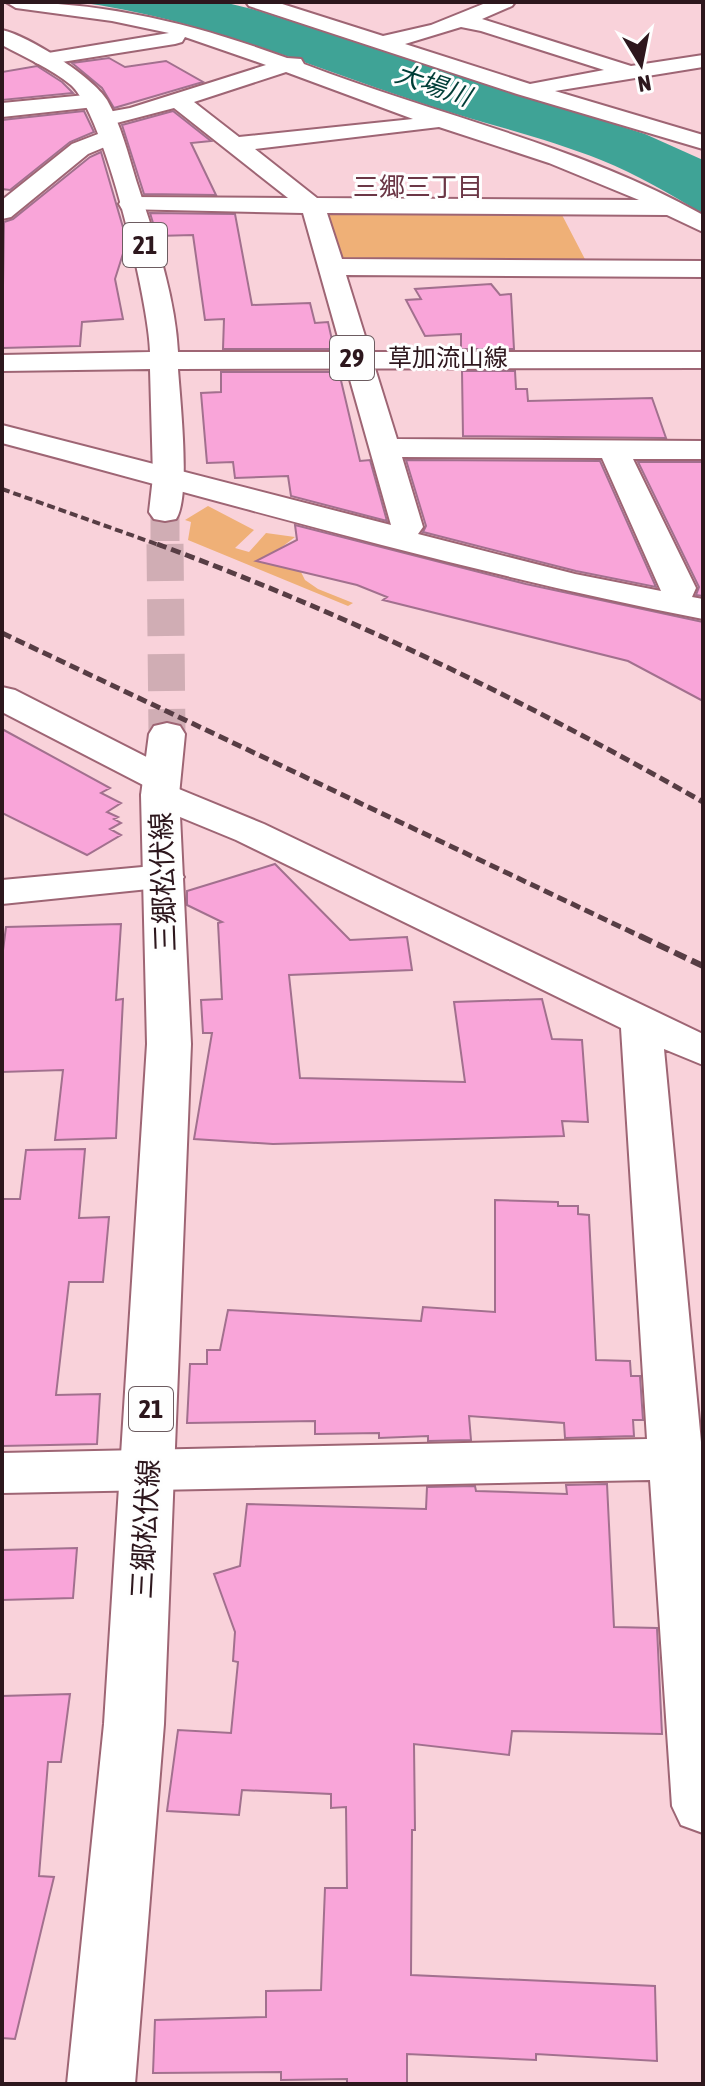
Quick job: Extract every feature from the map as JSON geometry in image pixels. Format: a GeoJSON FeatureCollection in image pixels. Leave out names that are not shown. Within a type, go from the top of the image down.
{"type":"FeatureCollection","features":[{"type":"Feature","properties":{"kind":"street"},"geometry":{"type":"LineString","coordinates":[[16,2],[118,17],[199,34],[444,122],[579,163],[675,208],[703,225]]}},
{"type":"Feature","properties":{"kind":"street"},"geometry":{"type":"LineString","coordinates":[[256,2],[525,89],[703,142]]}},
{"type":"Feature","properties":{"kind":"street"},"geometry":{"type":"LineString","coordinates":[[2,110],[120,118],[285,65],[437,30],[505,2]]}},
{"type":"Feature","properties":{"kind":"street"},"geometry":{"type":"LineString","coordinates":[[460,21],[484,25],[632,72]]}},
{"type":"Feature","properties":{"kind":"street"},"geometry":{"type":"LineString","coordinates":[[43,59],[199,34]]}},
{"type":"Feature","properties":{"kind":"street","name":"21"},"geometry":{"type":"LineString","coordinates":[[2,36],[78,80],[104,119],[155,290],[163,333],[168,477],[165,512]]}},
{"type":"Feature","properties":{"kind":"street"},"geometry":{"type":"LineString","coordinates":[[525,89],[703,61]]}},
{"type":"Feature","properties":{"kind":"street"},"geometry":{"type":"LineString","coordinates":[[177,100],[311,206],[332,267],[407,527],[397,536]]}},
{"type":"Feature","properties":{"kind":"street"},"geometry":{"type":"LineString","coordinates":[[2,212],[80,149],[104,119]]}},
{"type":"Feature","properties":{"kind":"street"},"geometry":{"type":"LineString","coordinates":[[235,144],[444,122]]}},
{"type":"Feature","properties":{"kind":"street"},"geometry":{"type":"LineString","coordinates":[[131,204],[675,208]]}},
{"type":"Feature","properties":{"kind":"street"},"geometry":{"type":"LineString","coordinates":[[567,207],[601,269]]}},
{"type":"Feature","properties":{"kind":"street"},"geometry":{"type":"LineString","coordinates":[[332,267],[703,269]]}},
{"type":"Feature","properties":{"kind":"street","name":"草加流山線"},"geometry":{"type":"LineString","coordinates":[[2,363],[358,358],[703,360]]}},
{"type":"Feature","properties":{"kind":"street"},"geometry":{"type":"LineString","coordinates":[[2,434],[575,584],[688,606]]}},
{"type":"Feature","properties":{"kind":"street"},"geometry":{"type":"LineString","coordinates":[[385,448],[703,450]]}},
{"type":"Feature","properties":{"kind":"street"},"geometry":{"type":"LineString","coordinates":[[613,449],[688,606]]}},
{"type":"Feature","properties":{"kind":"street"},"geometry":{"type":"LineString","coordinates":[[2,698],[163,769],[250,832],[703,1051]]}},
{"type":"Feature","properties":{"kind":"street","name":"三郷松伏線"},"geometry":{"type":"LineString","coordinates":[[101,2084],[134,1724],[169,1044],[163,769]]}},
{"type":"Feature","properties":{"kind":"street"},"geometry":{"type":"LineString","coordinates":[[2,892],[164,877]]}},
{"type":"Feature","properties":{"kind":"street"},"geometry":{"type":"LineString","coordinates":[[643,1020],[642,1045],[689,1461],[703,1806]]}},
{"type":"Feature","properties":{"kind":"street"},"geometry":{"type":"LineString","coordinates":[[2,1473],[689,1461]]}},
{"type":"Feature","properties":{"kind":"shaded area"},"geometry":{"type":"Polygon","coordinates":[[[324,211],[561,213],[588,265],[340,261],[324,211]]]}},
{"type":"Feature","properties":{"kind":"shaded area"},"geometry":{"type":"Polygon","coordinates":[[[208,506],[254,530],[235,548],[249,552],[266,533],[295,537],[278,550],[298,566],[305,580],[318,589],[353,603],[348,606],[188,540],[191,522],[185,520],[208,506]]]}},
{"type":"Feature","properties":{"kind":"water","name":"大場川"},"geometry":{"type":"Polygon","coordinates":[[[77,2],[223,2],[645,134],[703,160],[703,214],[627,172],[555,144],[438,109],[207,30],[121,9],[77,2]]]}},
{"type":"Feature","properties":{"kind":"building"},"geometry":{"type":"Polygon","coordinates":[[[109,58],[125,67],[166,61],[203,82],[114,108],[102,88],[72,63],[109,58]]]}},
{"type":"Feature","properties":{"kind":"building"},"geometry":{"type":"Polygon","coordinates":[[[37,66],[73,93],[2,100],[2,72],[37,66]]]}},
{"type":"Feature","properties":{"kind":"building"},"geometry":{"type":"Polygon","coordinates":[[[84,111],[94,132],[70,142],[10,190],[2,189],[2,120],[84,111]]]}},
{"type":"Feature","properties":{"kind":"building"},"geometry":{"type":"Polygon","coordinates":[[[173,111],[211,141],[191,143],[216,195],[144,194],[122,125],[173,111]]]}},
{"type":"Feature","properties":{"kind":"building"},"geometry":{"type":"Polygon","coordinates":[[[101,152],[127,241],[115,279],[123,319],[82,322],[80,346],[2,348],[4,222],[13,219],[90,157],[101,152]]]}},
{"type":"Feature","properties":{"kind":"building"},"geometry":{"type":"Polygon","coordinates":[[[150,213],[235,214],[252,305],[310,303],[315,323],[328,322],[334,349],[223,349],[224,319],[205,320],[193,235],[157,236],[150,213]]]}},
{"type":"Feature","properties":{"kind":"building"},"geometry":{"type":"Polygon","coordinates":[[[491,284],[500,295],[511,294],[514,349],[461,349],[461,334],[425,336],[406,300],[421,299],[415,289],[491,284]]]}},
{"type":"Feature","properties":{"kind":"building"},"geometry":{"type":"Polygon","coordinates":[[[462,371],[515,371],[516,389],[527,389],[528,401],[652,398],[666,438],[463,436],[462,371]]]}},
{"type":"Feature","properties":{"kind":"building"},"geometry":{"type":"Polygon","coordinates":[[[221,372],[339,372],[360,461],[370,460],[387,521],[291,496],[288,476],[235,478],[233,462],[207,463],[201,393],[221,392],[221,372]]]}},
{"type":"Feature","properties":{"kind":"building"},"geometry":{"type":"Polygon","coordinates":[[[406,460],[600,461],[656,587],[576,571],[423,532],[426,526],[406,460]]]}},
{"type":"Feature","properties":{"kind":"building"},"geometry":{"type":"Polygon","coordinates":[[[638,462],[703,462],[703,596],[696,595],[699,587],[638,462]]]}},
{"type":"Feature","properties":{"kind":"building"},"geometry":{"type":"Polygon","coordinates":[[[295,525],[526,584],[703,622],[703,701],[628,661],[383,600],[387,597],[357,585],[256,561],[297,540],[295,525]]]}},
{"type":"Feature","properties":{"kind":"building"},"geometry":{"type":"Polygon","coordinates":[[[2,729],[110,788],[101,793],[121,803],[107,812],[118,817],[114,819],[121,823],[110,829],[121,835],[87,855],[2,813],[2,729]]]}},
{"type":"Feature","properties":{"kind":"building"},"geometry":{"type":"Polygon","coordinates":[[[275,864],[350,940],[407,937],[412,970],[289,975],[300,1078],[465,1082],[454,1002],[542,999],[552,1039],[582,1040],[588,1122],[562,1121],[564,1136],[273,1144],[194,1139],[212,1033],[203,1033],[201,1000],[222,999],[218,923],[222,922],[187,905],[187,891],[275,864]]]}},
{"type":"Feature","properties":{"kind":"building"},"geometry":{"type":"Polygon","coordinates":[[[121,924],[116,1000],[123,999],[116,1138],[55,1140],[63,1070],[2,1072],[2,958],[6,927],[121,924]]]}},
{"type":"Feature","properties":{"kind":"building"},"geometry":{"type":"Polygon","coordinates":[[[85,1149],[79,1218],[109,1217],[103,1282],[69,1282],[56,1395],[100,1394],[97,1444],[2,1446],[2,1199],[20,1199],[26,1150],[85,1149]]]}},
{"type":"Feature","properties":{"kind":"building"},"geometry":{"type":"Polygon","coordinates":[[[495,1200],[558,1202],[558,1206],[578,1206],[578,1214],[589,1215],[596,1360],[630,1361],[631,1376],[640,1376],[643,1420],[633,1420],[634,1436],[565,1438],[564,1423],[469,1416],[471,1440],[428,1441],[428,1436],[379,1438],[379,1433],[315,1434],[315,1421],[187,1423],[190,1364],[207,1364],[207,1350],[220,1350],[228,1310],[421,1321],[423,1307],[495,1312],[495,1200]]]}},
{"type":"Feature","properties":{"kind":"building"},"geometry":{"type":"Polygon","coordinates":[[[607,1484],[614,1627],[657,1628],[662,1734],[512,1731],[509,1755],[414,1744],[411,1975],[655,1986],[657,2061],[536,2054],[536,2060],[407,2054],[407,2084],[347,2083],[347,2079],[281,2080],[281,2072],[153,2073],[155,2020],[266,2017],[266,1991],[321,1990],[325,1888],[347,1888],[346,1807],[331,1808],[331,1794],[242,1790],[239,1815],[167,1811],[178,1730],[231,1733],[238,1662],[233,1661],[235,1632],[214,1574],[240,1566],[247,1504],[426,1509],[427,1487],[475,1486],[476,1491],[567,1494],[566,1485],[607,1484]]]}},
{"type":"Feature","properties":{"kind":"building"},"geometry":{"type":"Polygon","coordinates":[[[77,1548],[73,1598],[2,1600],[2,1550],[77,1548]]]}},
{"type":"Feature","properties":{"kind":"building"},"geometry":{"type":"Polygon","coordinates":[[[70,1694],[61,1762],[48,1762],[39,1876],[54,1877],[15,2039],[2,2038],[2,1696],[70,1694]]]}},
{"type":"Feature","properties":{"kind":"tunnel"},"geometry":{"type":"LineString","coordinates":[[165,512],[165,544]]}},
{"type":"Feature","properties":{"kind":"tunnel"},"geometry":{"type":"LineString","coordinates":[[165,544],[167,734]]}},
{"type":"Feature","properties":{"kind":"railway"},"geometry":{"type":"LineString","coordinates":[[2,489],[162,546]]}},
{"type":"Feature","properties":{"kind":"railway"},"geometry":{"type":"LineString","coordinates":[[157,544],[298,600],[436,662],[571,729],[703,802]]}},
{"type":"Feature","properties":{"kind":"railway"},"geometry":{"type":"LineString","coordinates":[[2,633],[644,938]]}},
{"type":"Feature","properties":{"kind":"railway"},"geometry":{"type":"LineString","coordinates":[[640,936],[703,966]]}},
{"type":"Feature","properties":{"kind":"district","name":"三郷三丁目"},"geometry":{"type":"Point","coordinates":[418,187]}}]}
